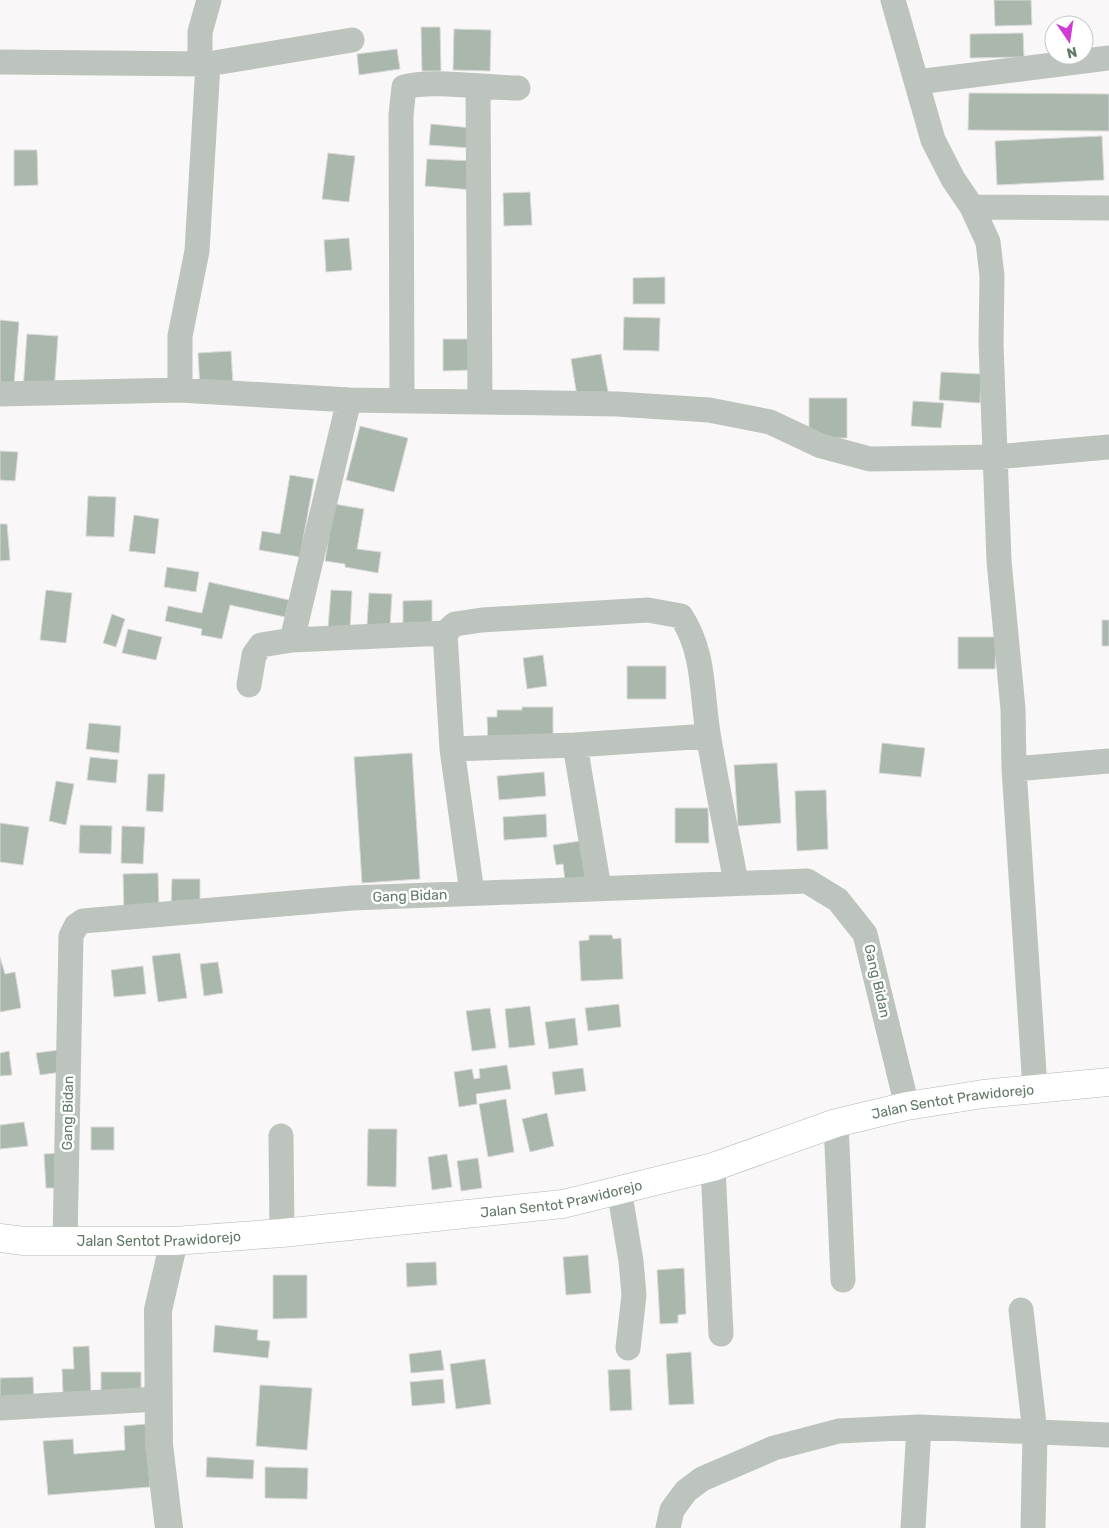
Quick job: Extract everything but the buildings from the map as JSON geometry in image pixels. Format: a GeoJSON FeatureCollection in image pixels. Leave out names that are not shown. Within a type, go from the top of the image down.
{"type":"FeatureCollection","features":[{"type":"Feature","properties":{"kind":"main road","name":"Jalan Sentot Prawidorejo"},"geometry":{"type":"LineString","coordinates":[[0,1238],[24,1242],[174,1242],[282,1233],[563,1204],[713,1167],[836,1123],[907,1106],[1035,1088],[1109,1082]]}},
{"type":"Feature","properties":{"kind":"street"},"geometry":{"type":"LineString","coordinates":[[180,390],[180,336],[197,251],[204,64],[200,32],[209,0]]}},
{"type":"Feature","properties":{"kind":"street"},"geometry":{"type":"LineString","coordinates":[[893,0],[933,140],[953,179],[972,207],[988,242],[992,276],[994,457],[1000,561],[1013,709],[1014,769],[1035,1088]]}},
{"type":"Feature","properties":{"kind":"street"},"geometry":{"type":"LineString","coordinates":[[0,62],[204,64],[352,40]]}},
{"type":"Feature","properties":{"kind":"street"},"geometry":{"type":"LineString","coordinates":[[917,82],[1109,58]]}},
{"type":"Feature","properties":{"kind":"street"},"geometry":{"type":"LineString","coordinates":[[402,399],[401,115],[404,87],[434,84],[518,88]]}},
{"type":"Feature","properties":{"kind":"street"},"geometry":{"type":"LineString","coordinates":[[478,87],[480,401]]}},
{"type":"Feature","properties":{"kind":"street"},"geometry":{"type":"LineString","coordinates":[[972,207],[1109,208]]}},
{"type":"Feature","properties":{"kind":"street"},"geometry":{"type":"LineString","coordinates":[[0,394],[180,390],[349,400],[402,399],[617,404],[709,410],[770,422],[821,446],[870,459],[994,457],[1109,447]]}},
{"type":"Feature","properties":{"kind":"street"},"geometry":{"type":"LineString","coordinates":[[292,640],[349,400]]}},
{"type":"Feature","properties":{"kind":"street"},"geometry":{"type":"LineString","coordinates":[[249,684],[254,655],[261,645],[292,640],[445,633],[454,624],[482,620],[648,610],[681,616],[692,633],[703,681],[708,736],[736,882]]}},
{"type":"Feature","properties":{"kind":"street"},"geometry":{"type":"LineString","coordinates":[[445,633],[452,750],[472,894]]}},
{"type":"Feature","properties":{"kind":"street"},"geometry":{"type":"LineString","coordinates":[[452,750],[575,746],[708,736]]}},
{"type":"Feature","properties":{"kind":"street"},"geometry":{"type":"LineString","coordinates":[[575,746],[599,888]]}},
{"type":"Feature","properties":{"kind":"street"},"geometry":{"type":"LineString","coordinates":[[1014,769],[1109,761]]}},
{"type":"Feature","properties":{"kind":"street","name":"Gang Bidan"},"geometry":{"type":"LineString","coordinates":[[65,1242],[71,936],[76,926],[83,921],[352,898],[736,882],[807,881],[838,900],[866,934],[907,1106]]}},
{"type":"Feature","properties":{"kind":"street"},"geometry":{"type":"LineString","coordinates":[[836,1123],[843,1280]]}},
{"type":"Feature","properties":{"kind":"street"},"geometry":{"type":"LineString","coordinates":[[281,1136],[282,1233]]}},
{"type":"Feature","properties":{"kind":"street"},"geometry":{"type":"LineString","coordinates":[[713,1167],[721,1334]]}},
{"type":"Feature","properties":{"kind":"street"},"geometry":{"type":"LineString","coordinates":[[619,1189],[631,1261],[634,1294],[628,1348]]}},
{"type":"Feature","properties":{"kind":"street"},"geometry":{"type":"LineString","coordinates":[[169,1528],[159,1445],[158,1310],[174,1242]]}},
{"type":"Feature","properties":{"kind":"street"},"geometry":{"type":"LineString","coordinates":[[1021,1310],[1035,1433],[1033,1528]]}},
{"type":"Feature","properties":{"kind":"street"},"geometry":{"type":"LineString","coordinates":[[0,1408],[158,1399]]}},
{"type":"Feature","properties":{"kind":"street"},"geometry":{"type":"LineString","coordinates":[[913,1528],[918,1427]]}},
{"type":"Feature","properties":{"kind":"street"},"geometry":{"type":"LineString","coordinates":[[668,1528],[672,1510],[686,1491],[702,1479],[774,1448],[839,1431],[918,1427],[1109,1435]]}}]}
